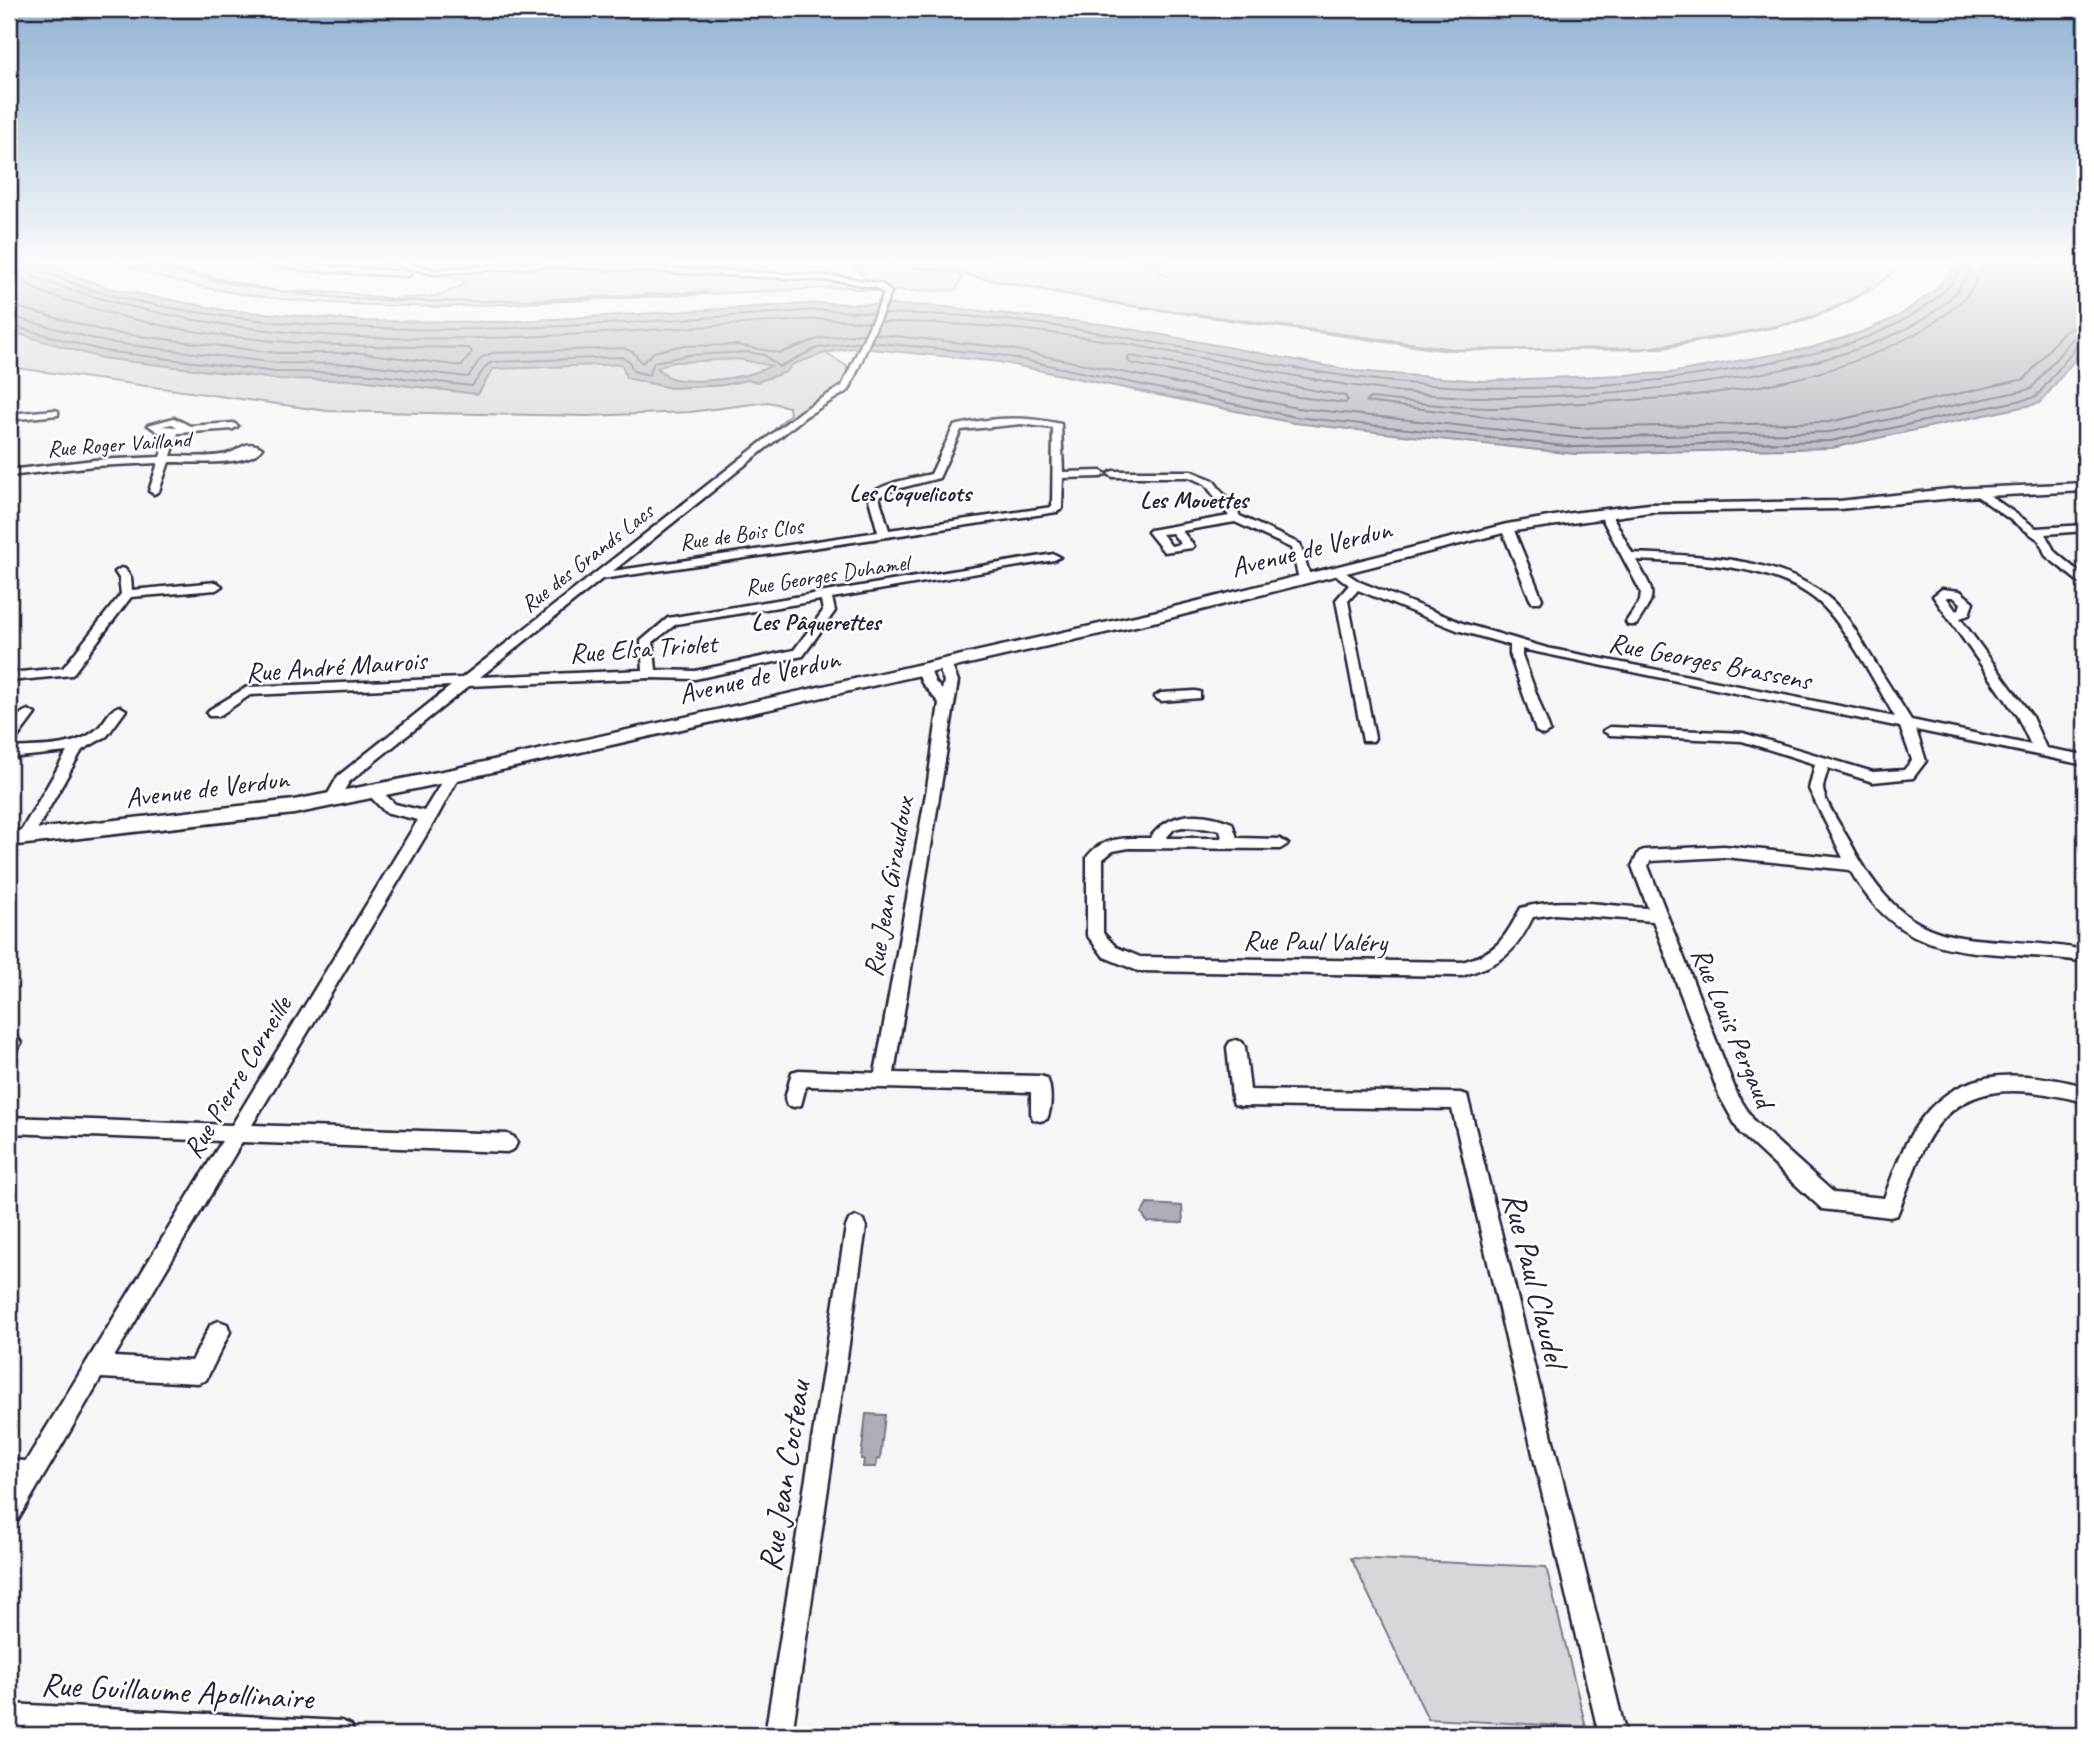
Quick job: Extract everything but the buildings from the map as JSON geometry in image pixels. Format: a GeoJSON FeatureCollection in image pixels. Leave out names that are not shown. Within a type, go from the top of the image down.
{"type":"FeatureCollection","features":[{"type":"Feature","properties":{"kind":"main road","name":"Avenue de Verdun"},"geometry":{"type":"LineString","coordinates":[[17,838],[294,807],[453,775],[1162,615],[1507,528],[1605,513],[1723,505],[1847,505],[1961,493],[2085,486]]}},
{"type":"Feature","properties":{"kind":"street","name":"Rue des Grands Lacs"},"geometry":{"type":"LineString","coordinates":[[332,799],[343,779],[603,576],[803,414],[846,388],[868,341]]}},
{"type":"Feature","properties":{"kind":"street"},"geometry":{"type":"LineString","coordinates":[[9,416],[55,413]]}},
{"type":"Feature","properties":{"kind":"street","name":"Rue de Bois Clos"},"geometry":{"type":"LineString","coordinates":[[603,576],[1057,509],[1058,426],[1044,422],[969,425],[957,428],[935,477],[885,489],[873,496],[884,534]]}},
{"type":"Feature","properties":{"kind":"street"},"geometry":{"type":"LineString","coordinates":[[154,491],[180,429],[233,426]]}},
{"type":"Feature","properties":{"kind":"street","name":"Rue Roger Vailland"},"geometry":{"type":"LineString","coordinates":[[9,472],[51,471],[72,465],[232,457]]}},
{"type":"Feature","properties":{"kind":"street"},"geometry":{"type":"LineString","coordinates":[[1058,475],[1191,474],[1209,482],[1236,518],[1296,546],[1305,579]]}},
{"type":"Feature","properties":{"kind":"street"},"geometry":{"type":"LineString","coordinates":[[1978,492],[2044,538],[2050,554],[2085,583]]}},
{"type":"Feature","properties":{"kind":"street"},"geometry":{"type":"LineString","coordinates":[[1605,513],[1647,592],[1646,601],[1632,622]]}},
{"type":"Feature","properties":{"kind":"street"},"geometry":{"type":"LineString","coordinates":[[1175,529],[1236,518]]}},
{"type":"Feature","properties":{"kind":"street"},"geometry":{"type":"LineString","coordinates":[[1507,528],[1536,599]]}},
{"type":"Feature","properties":{"kind":"street"},"geometry":{"type":"LineString","coordinates":[[2035,531],[2085,528]]}},
{"type":"Feature","properties":{"kind":"street"},"geometry":{"type":"LineString","coordinates":[[1610,731],[1744,737],[1822,764],[1872,777],[1908,775],[1919,761],[1916,743],[1905,724],[1844,624],[1826,603],[1806,589],[1743,566],[1710,560],[1628,556]]}},
{"type":"Feature","properties":{"kind":"street","name":"Rue Georges Duhamel"},"geometry":{"type":"LineString","coordinates":[[650,674],[647,641],[672,621],[1054,557]]}},
{"type":"Feature","properties":{"kind":"street","name":"Rue Georges Brassens"},"geometry":{"type":"LineString","coordinates":[[1337,571],[1356,585],[1461,627],[1516,643],[1632,671],[2085,760]]}},
{"type":"Feature","properties":{"kind":"street"},"geometry":{"type":"LineString","coordinates":[[9,677],[67,672],[127,594],[125,578],[121,572]]}},
{"type":"Feature","properties":{"kind":"street"},"geometry":{"type":"LineString","coordinates":[[1356,585],[1342,600],[1368,738]]}},
{"type":"Feature","properties":{"kind":"street"},"geometry":{"type":"LineString","coordinates":[[127,594],[216,586]]}},
{"type":"Feature","properties":{"kind":"street","name":"Rue Elsa Triolet"},"geometry":{"type":"LineString","coordinates":[[466,682],[650,674],[695,675],[798,653],[829,611],[826,597]]}},
{"type":"Feature","properties":{"kind":"street"},"geometry":{"type":"LineString","coordinates":[[1952,615],[2024,715],[2041,751]]}},
{"type":"Feature","properties":{"kind":"street"},"geometry":{"type":"LineString","coordinates":[[1516,643],[1516,655],[1543,731]]}},
{"type":"Feature","properties":{"kind":"street","name":"Rue Jean Giraudoux"},"geometry":{"type":"LineString","coordinates":[[883,1081],[951,681],[944,664]]}},
{"type":"Feature","properties":{"kind":"street"},"geometry":{"type":"LineString","coordinates":[[923,668],[929,683],[946,702]]}},
{"type":"Feature","properties":{"kind":"street","name":"Rue André Maurois"},"geometry":{"type":"LineString","coordinates":[[214,713],[247,691],[466,682]]}},
{"type":"Feature","properties":{"kind":"street"},"geometry":{"type":"LineString","coordinates":[[1161,697],[1195,695]]}},
{"type":"Feature","properties":{"kind":"street"},"geometry":{"type":"LineString","coordinates":[[9,753],[77,747],[102,733],[119,710]]}},
{"type":"Feature","properties":{"kind":"street"},"geometry":{"type":"LineString","coordinates":[[9,739],[28,714]]}},
{"type":"Feature","properties":{"kind":"street"},"geometry":{"type":"LineString","coordinates":[[17,838],[77,747]]}},
{"type":"Feature","properties":{"kind":"street"},"geometry":{"type":"LineString","coordinates":[[1822,764],[1816,789],[1878,904],[1901,924],[1935,939],[1974,947],[2057,950],[2085,956]]}},
{"type":"Feature","properties":{"kind":"street","name":"Rue Pierre Corneille"},"geometry":{"type":"LineString","coordinates":[[9,1511],[20,1473],[96,1367],[453,775]]}},
{"type":"Feature","properties":{"kind":"street"},"geometry":{"type":"LineString","coordinates":[[372,790],[390,808],[429,817]]}},
{"type":"Feature","properties":{"kind":"street","name":"Rue Paul Valéry"},"geometry":{"type":"LineString","coordinates":[[1280,844],[1154,843],[1109,846],[1095,857],[1096,935],[1110,952],[1138,964],[1462,969],[1495,960],[1513,939],[1527,912],[1555,908],[1658,915]]}},
{"type":"Feature","properties":{"kind":"street","name":"Rue Louis Pergaud"},"geometry":{"type":"LineString","coordinates":[[1856,865],[1727,849],[1688,849],[1644,856],[1640,866],[1729,1097],[1741,1117],[1777,1157],[1829,1202],[1890,1208],[1922,1133],[1945,1106],[1980,1084],[2016,1081],[2085,1094]]}},
{"type":"Feature","properties":{"kind":"street","name":"Rue Paul Claudel"},"geometry":{"type":"LineString","coordinates":[[1236,1047],[1241,1098],[1460,1101],[1613,1735]]}},
{"type":"Feature","properties":{"kind":"street"},"geometry":{"type":"LineString","coordinates":[[794,1099],[799,1077],[1040,1084],[1040,1113]]}},
{"type":"Feature","properties":{"kind":"street"},"geometry":{"type":"LineString","coordinates":[[9,1125],[507,1143]]}},
{"type":"Feature","properties":{"kind":"street","name":"Rue Jean Cocteau"},"geometry":{"type":"LineString","coordinates":[[778,1735],[856,1227]]}},
{"type":"Feature","properties":{"kind":"street"},"geometry":{"type":"LineString","coordinates":[[96,1367],[198,1372],[219,1332]]}},
{"type":"Feature","properties":{"kind":"street","name":"Rue Guillaume Apollinaire"},"geometry":{"type":"LineString","coordinates":[[9,1717],[55,1727],[341,1735]]}},
{"type":"Feature","properties":{"kind":"shaded area"},"geometry":{"type":"Polygon","coordinates":[[[9,341],[45,341],[102,358],[276,379],[360,380],[478,394],[493,369],[623,364],[627,378],[671,388],[724,385],[825,353],[847,366],[845,376],[831,395],[778,432],[775,429],[790,414],[789,407],[768,402],[690,412],[587,416],[327,411],[9,367],[9,341]]]}},
{"type":"Feature","properties":{"kind":"shaded area"},"geometry":{"type":"Polygon","coordinates":[[[1380,341],[1700,341],[1664,348],[1441,350],[1380,341]]]}},
{"type":"Feature","properties":{"kind":"shaded area"},"geometry":{"type":"Polygon","coordinates":[[[739,359],[771,365],[737,377],[693,381],[670,378],[657,367],[673,362],[739,359]]]}},
{"type":"Feature","properties":{"kind":"shaded area"},"geometry":{"type":"Polygon","coordinates":[[[1351,1558],[1546,1567],[1586,1727],[1428,1719],[1351,1558]]]}},
{"type":"Feature","properties":{"kind":"water"},"geometry":{"type":"Polygon","coordinates":[[[45,341],[1196,341],[1354,371],[1483,381],[1670,373],[1810,348],[1831,341],[2085,341],[2085,347],[2040,403],[1832,448],[1575,454],[1294,423],[999,362],[872,349],[853,348],[825,353],[793,364],[786,372],[757,382],[747,380],[724,385],[671,388],[626,378],[622,364],[493,369],[478,394],[360,380],[276,379],[102,358],[45,341]],[[739,359],[673,362],[657,368],[671,378],[694,381],[737,377],[771,366],[739,359]]]}},
{"type":"Feature","properties":{"kind":"water"},"geometry":{"type":"Polygon","coordinates":[[[1147,1204],[1182,1206],[1183,1223],[1147,1222],[1142,1213],[1147,1204]]]}},
{"type":"Feature","properties":{"kind":"water"},"geometry":{"type":"Polygon","coordinates":[[[866,1414],[885,1415],[880,1459],[877,1459],[876,1467],[863,1467],[864,1459],[861,1459],[866,1414]]]}},
{"type":"Feature","properties":{"kind":"waterway"},"geometry":{"type":"LineString","coordinates":[[1395,341],[1459,350],[1641,349],[1691,341]]}},
{"type":"Feature","properties":{"kind":"district","name":"Les Coquelicots"},"geometry":{"type":"Point","coordinates":[910,493]}},
{"type":"Feature","properties":{"kind":"district","name":"Les Mouettes"},"geometry":{"type":"Point","coordinates":[1194,500]}},
{"type":"Feature","properties":{"kind":"district","name":"Les Pâquerettes"},"geometry":{"type":"Point","coordinates":[816,622]}}]}
